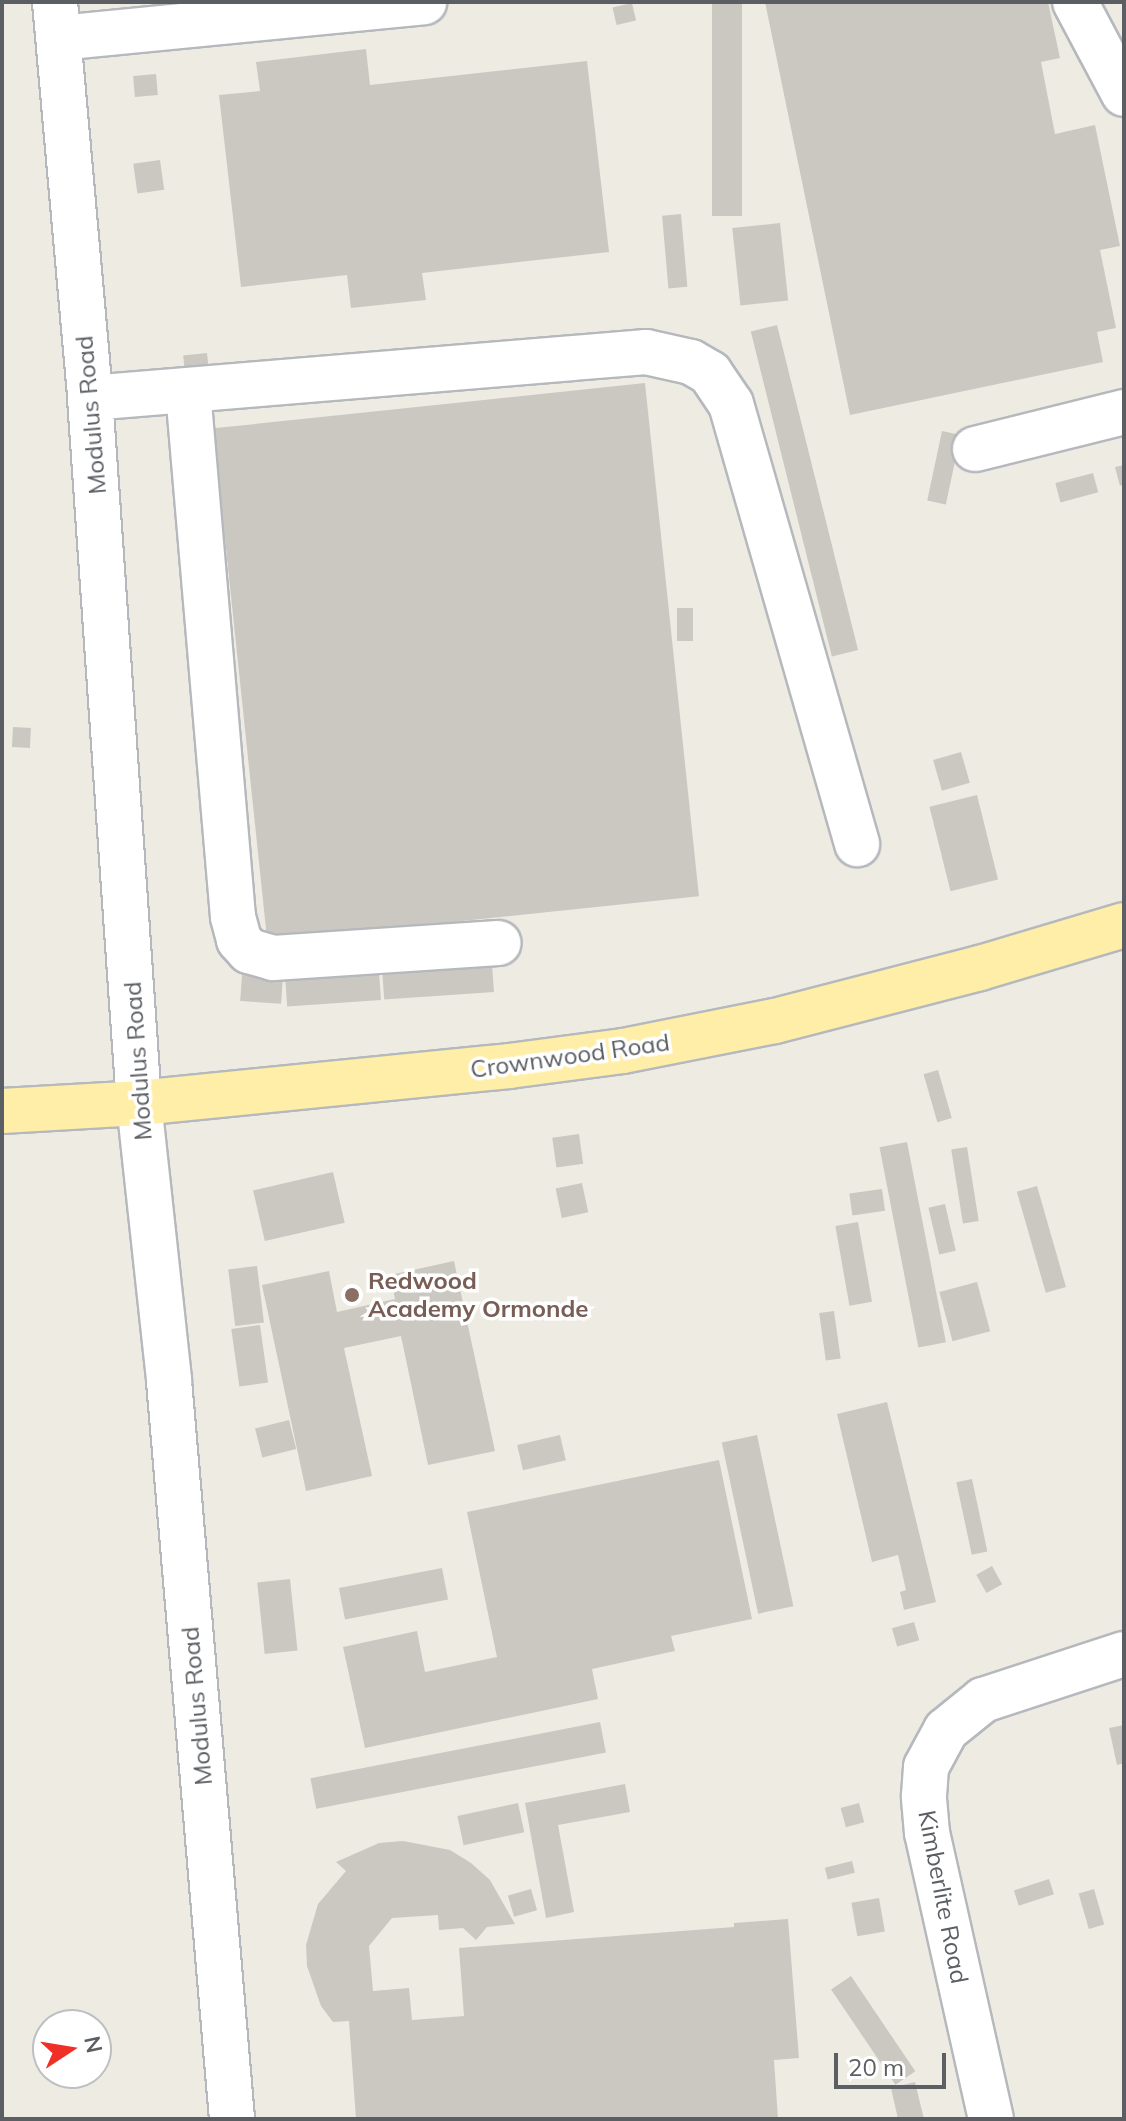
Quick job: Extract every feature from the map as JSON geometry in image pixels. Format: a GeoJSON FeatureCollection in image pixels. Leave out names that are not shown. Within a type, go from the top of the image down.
{"type":"FeatureCollection","features":[{"type":"Feature","properties":{"kind":"main road","name":"Crownwood Road"},"geometry":{"type":"LineString","coordinates":[[2,1111],[139,1103],[509,1066],[700,1038],[980,968],[1124,925]]}},
{"type":"Feature","properties":{"kind":"street"},"geometry":{"type":"LineString","coordinates":[[57,20],[424,2]]}},
{"type":"Feature","properties":{"kind":"street"},"geometry":{"type":"LineString","coordinates":[[1075,2],[1124,94]]}},
{"type":"Feature","properties":{"kind":"street","name":"Modulus Road"},"geometry":{"type":"LineString","coordinates":[[57,20],[90,398],[139,1103],[169,1381],[232,2119]]}},
{"type":"Feature","properties":{"kind":"street"},"geometry":{"type":"LineString","coordinates":[[90,398],[646,352],[691,362],[710,373],[731,404],[857,844]]}},
{"type":"Feature","properties":{"kind":"street"},"geometry":{"type":"LineString","coordinates":[[188,391],[228,858],[239,940],[249,951],[273,958],[499,943]]}},
{"type":"Feature","properties":{"kind":"street"},"geometry":{"type":"LineString","coordinates":[[975,449],[1124,412]]}},
{"type":"Feature","properties":{"kind":"street","name":"Kimberlite Road"},"geometry":{"type":"LineString","coordinates":[[991,2119],[927,1833],[924,1796],[926,1767],[946,1730],[983,1700],[1124,1654]]}},
{"type":"Feature","properties":{"kind":"building"},"geometry":{"type":"Polygon","coordinates":[[[712,2],[742,2],[742,216],[712,216],[712,2]]]}},
{"type":"Feature","properties":{"kind":"building"},"geometry":{"type":"Polygon","coordinates":[[[765,2],[1048,2],[1060,58],[1041,62],[1055,134],[1095,125],[1120,246],[1100,250],[1116,328],[1097,332],[1103,362],[850,415],[765,2]]]}},
{"type":"Feature","properties":{"kind":"building"},"geometry":{"type":"Polygon","coordinates":[[[632,3],[636,21],[617,25],[613,7],[632,3]]]}},
{"type":"Feature","properties":{"kind":"building"},"geometry":{"type":"Polygon","coordinates":[[[366,49],[370,85],[587,61],[609,252],[422,273],[426,300],[351,308],[347,275],[241,287],[219,95],[260,91],[256,62],[366,49]]]}},
{"type":"Feature","properties":{"kind":"building"},"geometry":{"type":"Polygon","coordinates":[[[156,74],[158,95],[135,97],[133,76],[156,74]]]}},
{"type":"Feature","properties":{"kind":"building"},"geometry":{"type":"Polygon","coordinates":[[[160,160],[164,190],[137,193],[133,164],[160,160]]]}},
{"type":"Feature","properties":{"kind":"building"},"geometry":{"type":"Polygon","coordinates":[[[681,214],[687,287],[668,288],[662,216],[681,214]]]}},
{"type":"Feature","properties":{"kind":"building"},"geometry":{"type":"Polygon","coordinates":[[[780,223],[788,301],[740,306],[732,228],[780,223]]]}},
{"type":"Feature","properties":{"kind":"building"},"geometry":{"type":"Polygon","coordinates":[[[777,325],[858,650],[832,657],[751,332],[777,325]]]}},
{"type":"Feature","properties":{"kind":"building"},"geometry":{"type":"Polygon","coordinates":[[[207,353],[209,372],[185,374],[183,356],[207,353]]]}},
{"type":"Feature","properties":{"kind":"building"},"geometry":{"type":"Polygon","coordinates":[[[645,383],[699,896],[267,942],[213,428],[645,383]]]}},
{"type":"Feature","properties":{"kind":"building"},"geometry":{"type":"Polygon","coordinates":[[[942,431],[961,435],[946,504],[927,500],[942,431]]]}},
{"type":"Feature","properties":{"kind":"building"},"geometry":{"type":"Polygon","coordinates":[[[1124,465],[1124,484],[1120,486],[1115,467],[1124,465]]]}},
{"type":"Feature","properties":{"kind":"building"},"geometry":{"type":"Polygon","coordinates":[[[1093,473],[1098,492],[1061,502],[1055,483],[1093,473]]]}},
{"type":"Feature","properties":{"kind":"building"},"geometry":{"type":"Polygon","coordinates":[[[677,608],[693,608],[693,641],[677,641],[677,608]]]}},
{"type":"Feature","properties":{"kind":"building"},"geometry":{"type":"Polygon","coordinates":[[[13,727],[31,728],[30,748],[12,747],[13,727]]]}},
{"type":"Feature","properties":{"kind":"building"},"geometry":{"type":"Polygon","coordinates":[[[961,752],[970,783],[942,791],[933,760],[961,752]]]}},
{"type":"Feature","properties":{"kind":"building"},"geometry":{"type":"Polygon","coordinates":[[[977,795],[998,879],[951,891],[929,807],[977,795]]]}},
{"type":"Feature","properties":{"kind":"building"},"geometry":{"type":"Polygon","coordinates":[[[492,964],[494,992],[384,1000],[382,972],[492,964]]]}},
{"type":"Feature","properties":{"kind":"building"},"geometry":{"type":"Polygon","coordinates":[[[379,972],[381,1000],[287,1006],[285,979],[379,972]]]}},
{"type":"Feature","properties":{"kind":"building"},"geometry":{"type":"Polygon","coordinates":[[[242,975],[283,978],[281,1004],[240,1001],[242,975]]]}},
{"type":"Feature","properties":{"kind":"building"},"geometry":{"type":"Polygon","coordinates":[[[938,1070],[952,1118],[937,1122],[924,1074],[938,1070]]]}},
{"type":"Feature","properties":{"kind":"building"},"geometry":{"type":"Polygon","coordinates":[[[579,1134],[583,1164],[556,1167],[552,1138],[579,1134]]]}},
{"type":"Feature","properties":{"kind":"building"},"geometry":{"type":"Polygon","coordinates":[[[907,1142],[946,1342],[918,1348],[880,1147],[907,1142]]]}},
{"type":"Feature","properties":{"kind":"building"},"geometry":{"type":"Polygon","coordinates":[[[967,1147],[979,1221],[963,1224],[951,1150],[967,1147]]]}},
{"type":"Feature","properties":{"kind":"building"},"geometry":{"type":"Polygon","coordinates":[[[333,1172],[345,1223],[265,1241],[253,1190],[333,1172]]]}},
{"type":"Feature","properties":{"kind":"building"},"geometry":{"type":"Polygon","coordinates":[[[582,1183],[588,1212],[562,1218],[556,1189],[582,1183]]]}},
{"type":"Feature","properties":{"kind":"building"},"geometry":{"type":"Polygon","coordinates":[[[1037,1186],[1066,1287],[1046,1293],[1017,1192],[1037,1186]]]}},
{"type":"Feature","properties":{"kind":"building"},"geometry":{"type":"Polygon","coordinates":[[[882,1189],[885,1211],[852,1215],[849,1194],[882,1189]]]}},
{"type":"Feature","properties":{"kind":"building"},"geometry":{"type":"Polygon","coordinates":[[[945,1204],[956,1251],[939,1255],[928,1208],[945,1204]]]}},
{"type":"Feature","properties":{"kind":"building"},"geometry":{"type":"Polygon","coordinates":[[[858,1222],[872,1302],[849,1306],[835,1226],[858,1222]]]}},
{"type":"Feature","properties":{"kind":"building"},"geometry":{"type":"Polygon","coordinates":[[[454,1261],[495,1451],[428,1465],[401,1336],[344,1348],[372,1476],[306,1491],[262,1285],[329,1271],[337,1312],[395,1299],[390,1275],[454,1261]]]}},
{"type":"Feature","properties":{"kind":"building"},"geometry":{"type":"Polygon","coordinates":[[[257,1266],[264,1323],[235,1326],[228,1270],[257,1266]]]}},
{"type":"Feature","properties":{"kind":"building"},"geometry":{"type":"Polygon","coordinates":[[[977,1282],[990,1331],[953,1341],[939,1292],[977,1282]]]}},
{"type":"Feature","properties":{"kind":"building"},"geometry":{"type":"Polygon","coordinates":[[[834,1311],[841,1359],[826,1361],[819,1313],[834,1311]]]}},
{"type":"Feature","properties":{"kind":"building"},"geometry":{"type":"Polygon","coordinates":[[[260,1325],[268,1382],[239,1386],[231,1329],[260,1325]]]}},
{"type":"Feature","properties":{"kind":"building"},"geometry":{"type":"Polygon","coordinates":[[[887,1402],[936,1602],[904,1610],[900,1592],[906,1590],[898,1555],[872,1562],[837,1414],[887,1402]]]}},
{"type":"Feature","properties":{"kind":"building"},"geometry":{"type":"Polygon","coordinates":[[[289,1420],[296,1449],[262,1458],[255,1428],[289,1420]]]}},
{"type":"Feature","properties":{"kind":"building"},"geometry":{"type":"Polygon","coordinates":[[[560,1435],[566,1460],[523,1470],[517,1445],[560,1435]]]}},
{"type":"Feature","properties":{"kind":"building"},"geometry":{"type":"Polygon","coordinates":[[[757,1435],[793,1606],[758,1614],[722,1442],[757,1435]]]}},
{"type":"Feature","properties":{"kind":"building"},"geometry":{"type":"Polygon","coordinates":[[[719,1460],[752,1619],[671,1636],[675,1651],[592,1669],[598,1699],[365,1748],[343,1647],[417,1631],[425,1672],[497,1657],[467,1512],[719,1460]]]}},
{"type":"Feature","properties":{"kind":"building"},"geometry":{"type":"Polygon","coordinates":[[[972,1479],[987,1551],[972,1555],[956,1482],[972,1479]]]}},
{"type":"Feature","properties":{"kind":"building"},"geometry":{"type":"Polygon","coordinates":[[[992,1566],[1002,1584],[986,1593],[976,1575],[992,1566]]]}},
{"type":"Feature","properties":{"kind":"building"},"geometry":{"type":"Polygon","coordinates":[[[442,1568],[448,1599],[345,1619],[339,1588],[442,1568]]]}},
{"type":"Feature","properties":{"kind":"building"},"geometry":{"type":"Polygon","coordinates":[[[290,1579],[298,1651],[265,1654],[257,1582],[290,1579]]]}},
{"type":"Feature","properties":{"kind":"building"},"geometry":{"type":"Polygon","coordinates":[[[914,1622],[919,1640],[897,1647],[892,1628],[914,1622]]]}},
{"type":"Feature","properties":{"kind":"building"},"geometry":{"type":"Polygon","coordinates":[[[600,1722],[606,1752],[316,1809],[310,1778],[600,1722]]]}},
{"type":"Feature","properties":{"kind":"building"},"geometry":{"type":"Polygon","coordinates":[[[1124,1725],[1124,1763],[1117,1765],[1109,1728],[1124,1725]]]}},
{"type":"Feature","properties":{"kind":"building"},"geometry":{"type":"Polygon","coordinates":[[[625,1784],[630,1812],[558,1825],[574,1912],[546,1918],[525,1803],[625,1784]]]}},
{"type":"Feature","properties":{"kind":"building"},"geometry":{"type":"Polygon","coordinates":[[[518,1803],[524,1832],[464,1845],[457,1816],[518,1803]]]}},
{"type":"Feature","properties":{"kind":"building"},"geometry":{"type":"Polygon","coordinates":[[[859,1803],[864,1822],[846,1827],[841,1808],[859,1803]]]}},
{"type":"Feature","properties":{"kind":"building"},"geometry":{"type":"Polygon","coordinates":[[[403,1841],[450,1850],[471,1863],[490,1880],[515,1924],[487,1927],[476,1940],[463,1928],[439,1930],[438,1915],[392,1918],[369,1946],[373,1991],[409,1988],[412,2020],[464,2016],[459,1948],[734,1927],[734,1923],[788,1919],[799,2058],[774,2060],[778,2119],[356,2119],[349,2021],[333,2022],[321,2006],[307,1966],[306,1945],[318,1904],[346,1871],[336,1862],[379,1843],[403,1841]]]}},
{"type":"Feature","properties":{"kind":"building"},"geometry":{"type":"Polygon","coordinates":[[[852,1861],[855,1873],[828,1879],[825,1868],[852,1861]]]}},
{"type":"Feature","properties":{"kind":"building"},"geometry":{"type":"Polygon","coordinates":[[[1049,1879],[1054,1894],[1019,1906],[1014,1890],[1049,1879]]]}},
{"type":"Feature","properties":{"kind":"building"},"geometry":{"type":"Polygon","coordinates":[[[531,1889],[537,1910],[514,1917],[508,1896],[531,1889]]]}},
{"type":"Feature","properties":{"kind":"building"},"geometry":{"type":"Polygon","coordinates":[[[1094,1889],[1104,1925],[1089,1929],[1079,1893],[1094,1889]]]}},
{"type":"Feature","properties":{"kind":"building"},"geometry":{"type":"Polygon","coordinates":[[[879,1898],[885,1931],[857,1936],[851,1903],[879,1898]]]}},
{"type":"Feature","properties":{"kind":"building"},"geometry":{"type":"Polygon","coordinates":[[[851,1976],[915,2071],[895,2085],[831,1989],[851,1976]]]}},
{"type":"Feature","properties":{"kind":"building"},"geometry":{"type":"Polygon","coordinates":[[[915,2082],[924,2119],[898,2119],[891,2088],[915,2082]]]}},
{"type":"Feature","properties":{"kind":"place","name":"Redwood Academy Ormonde"},"geometry":{"type":"Point","coordinates":[352,1295]}}]}
